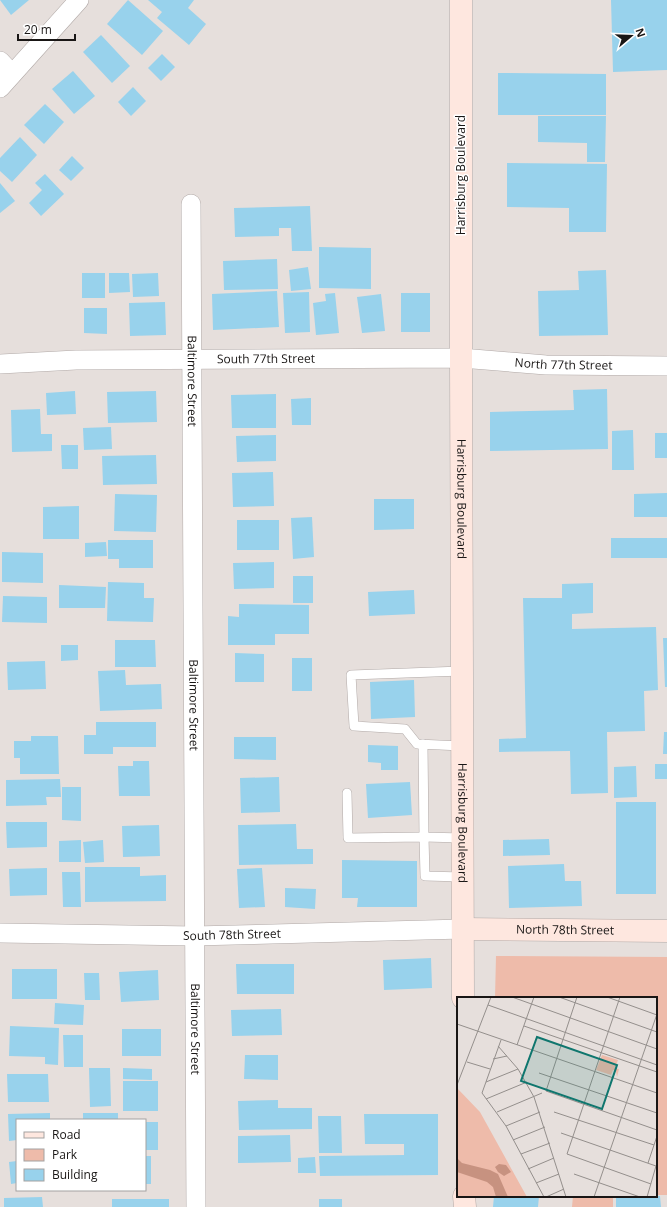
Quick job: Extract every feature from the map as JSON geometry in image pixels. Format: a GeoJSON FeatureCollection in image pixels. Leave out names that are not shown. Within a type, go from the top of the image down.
{"type":"FeatureCollection","features":[{"type":"Feature","properties":{"kind":"main road","name":"Harrisburg Boulevard"},"geometry":{"type":"LineString","coordinates":[[461,0],[463,997]]}},
{"type":"Feature","properties":{"kind":"main road","name":"North 78th Street"},"geometry":{"type":"LineString","coordinates":[[463,929],[667,931]]}},
{"type":"Feature","properties":{"kind":"street"},"geometry":{"type":"LineString","coordinates":[[4,74],[79,0]]}},
{"type":"Feature","properties":{"kind":"street","name":"Baltimore Street"},"geometry":{"type":"LineString","coordinates":[[191,204],[196,1207]]}},
{"type":"Feature","properties":{"kind":"street","name":"South 77th Street"},"geometry":{"type":"LineString","coordinates":[[0,364],[76,360],[461,358]]}},
{"type":"Feature","properties":{"kind":"street","name":"North 77th Street"},"geometry":{"type":"LineString","coordinates":[[461,358],[546,365],[667,366]]}},
{"type":"Feature","properties":{"kind":"street","name":"South 78th Street"},"geometry":{"type":"LineString","coordinates":[[0,933],[194,936],[463,929]]}},
{"type":"Feature","properties":{"kind":"lane"},"geometry":{"type":"LineString","coordinates":[[462,671],[351,675],[354,726],[405,729],[417,744],[462,746]]}},
{"type":"Feature","properties":{"kind":"lane"},"geometry":{"type":"LineString","coordinates":[[423,744],[425,876],[463,877]]}},
{"type":"Feature","properties":{"kind":"lane"},"geometry":{"type":"LineString","coordinates":[[347,793],[348,838],[463,838]]}},
{"type":"Feature","properties":{"kind":"green space"},"geometry":{"type":"Polygon","coordinates":[[[496,956],[667,957],[667,1195],[657,1195],[657,997],[495,997],[496,956]]]}},
{"type":"Feature","properties":{"kind":"green space"},"geometry":{"type":"Polygon","coordinates":[[[573,1197],[613,1197],[613,1207],[572,1207],[573,1197]]]}},
{"type":"Feature","properties":{"kind":"building"},"geometry":{"type":"Polygon","coordinates":[[[0,0],[29,0],[11,15],[0,0]]]}},
{"type":"Feature","properties":{"kind":"building"},"geometry":{"type":"Polygon","coordinates":[[[128,0],[163,31],[142,55],[107,24],[128,0]]]}},
{"type":"Feature","properties":{"kind":"building"},"geometry":{"type":"Polygon","coordinates":[[[148,0],[194,0],[188,8],[206,24],[189,45],[157,18],[162,12],[148,0]]]}},
{"type":"Feature","properties":{"kind":"building"},"geometry":{"type":"Polygon","coordinates":[[[611,0],[667,0],[667,70],[613,72],[611,0]]]}},
{"type":"Feature","properties":{"kind":"building"},"geometry":{"type":"Polygon","coordinates":[[[101,35],[130,66],[112,83],[83,52],[101,35]]]}},
{"type":"Feature","properties":{"kind":"building"},"geometry":{"type":"Polygon","coordinates":[[[162,54],[175,67],[161,81],[148,68],[162,54]]]}},
{"type":"Feature","properties":{"kind":"building"},"geometry":{"type":"Polygon","coordinates":[[[73,71],[95,96],[74,114],[52,89],[73,71]]]}},
{"type":"Feature","properties":{"kind":"building"},"geometry":{"type":"Polygon","coordinates":[[[498,73],[606,74],[606,115],[498,115],[498,73]]]}},
{"type":"Feature","properties":{"kind":"building"},"geometry":{"type":"Polygon","coordinates":[[[133,87],[146,101],[131,116],[118,102],[133,87]]]}},
{"type":"Feature","properties":{"kind":"building"},"geometry":{"type":"Polygon","coordinates":[[[45,104],[64,122],[44,144],[24,125],[45,104]]]}},
{"type":"Feature","properties":{"kind":"building"},"geometry":{"type":"Polygon","coordinates":[[[538,116],[606,116],[605,162],[587,162],[587,143],[538,142],[538,116]]]}},
{"type":"Feature","properties":{"kind":"building"},"geometry":{"type":"Polygon","coordinates":[[[20,137],[37,155],[12,182],[0,171],[0,158],[20,137]]]}},
{"type":"Feature","properties":{"kind":"building"},"geometry":{"type":"Polygon","coordinates":[[[72,156],[84,168],[71,181],[59,170],[72,156]]]}},
{"type":"Feature","properties":{"kind":"building"},"geometry":{"type":"Polygon","coordinates":[[[507,163],[607,164],[606,232],[569,232],[569,208],[507,207],[507,163]]]}},
{"type":"Feature","properties":{"kind":"building"},"geometry":{"type":"Polygon","coordinates":[[[45,174],[64,194],[41,216],[29,203],[42,190],[35,183],[45,174]]]}},
{"type":"Feature","properties":{"kind":"building"},"geometry":{"type":"Polygon","coordinates":[[[0,183],[15,201],[0,213],[0,183]]]}},
{"type":"Feature","properties":{"kind":"building"},"geometry":{"type":"Polygon","coordinates":[[[310,206],[312,251],[292,251],[291,228],[279,228],[279,236],[235,237],[234,208],[310,206]]]}},
{"type":"Feature","properties":{"kind":"building"},"geometry":{"type":"Polygon","coordinates":[[[319,247],[371,248],[371,289],[319,288],[319,247]]]}},
{"type":"Feature","properties":{"kind":"building"},"geometry":{"type":"Polygon","coordinates":[[[277,259],[278,289],[224,290],[223,261],[277,259]]]}},
{"type":"Feature","properties":{"kind":"building"},"geometry":{"type":"Polygon","coordinates":[[[308,267],[311,289],[291,291],[289,270],[308,267]]]}},
{"type":"Feature","properties":{"kind":"building"},"geometry":{"type":"Polygon","coordinates":[[[606,270],[608,335],[539,336],[538,291],[579,290],[578,271],[606,270]]]}},
{"type":"Feature","properties":{"kind":"building"},"geometry":{"type":"Polygon","coordinates":[[[82,273],[105,273],[105,298],[82,298],[82,273]]]}},
{"type":"Feature","properties":{"kind":"building"},"geometry":{"type":"Polygon","coordinates":[[[109,273],[129,273],[130,292],[109,293],[109,273]]]}},
{"type":"Feature","properties":{"kind":"building"},"geometry":{"type":"Polygon","coordinates":[[[158,273],[159,296],[133,297],[132,274],[158,273]]]}},
{"type":"Feature","properties":{"kind":"building"},"geometry":{"type":"Polygon","coordinates":[[[277,291],[279,327],[213,330],[212,294],[277,291]]]}},
{"type":"Feature","properties":{"kind":"building"},"geometry":{"type":"Polygon","coordinates":[[[309,292],[310,332],[285,333],[283,293],[309,292]]]}},
{"type":"Feature","properties":{"kind":"building"},"geometry":{"type":"Polygon","coordinates":[[[335,293],[339,333],[316,335],[313,303],[326,301],[325,294],[335,293]]]}},
{"type":"Feature","properties":{"kind":"building"},"geometry":{"type":"Polygon","coordinates":[[[401,293],[430,293],[430,332],[401,332],[401,293]]]}},
{"type":"Feature","properties":{"kind":"building"},"geometry":{"type":"Polygon","coordinates":[[[381,294],[385,331],[362,333],[357,297],[381,294]]]}},
{"type":"Feature","properties":{"kind":"building"},"geometry":{"type":"Polygon","coordinates":[[[165,302],[166,335],[130,336],[129,303],[165,302]]]}},
{"type":"Feature","properties":{"kind":"building"},"geometry":{"type":"Polygon","coordinates":[[[84,308],[107,308],[107,334],[84,333],[84,308]]]}},
{"type":"Feature","properties":{"kind":"building"},"geometry":{"type":"Polygon","coordinates":[[[607,389],[608,449],[490,451],[490,412],[574,410],[573,390],[607,389]]]}},
{"type":"Feature","properties":{"kind":"building"},"geometry":{"type":"Polygon","coordinates":[[[75,391],[76,414],[47,415],[46,393],[75,391]]]}},
{"type":"Feature","properties":{"kind":"building"},"geometry":{"type":"Polygon","coordinates":[[[156,391],[157,422],[108,423],[107,392],[156,391]]]}},
{"type":"Feature","properties":{"kind":"building"},"geometry":{"type":"Polygon","coordinates":[[[276,394],[276,428],[232,428],[231,395],[276,394]]]}},
{"type":"Feature","properties":{"kind":"building"},"geometry":{"type":"Polygon","coordinates":[[[311,398],[311,425],[292,425],[291,399],[311,398]]]}},
{"type":"Feature","properties":{"kind":"building"},"geometry":{"type":"Polygon","coordinates":[[[40,409],[41,434],[52,434],[52,451],[12,452],[11,410],[40,409]]]}},
{"type":"Feature","properties":{"kind":"building"},"geometry":{"type":"Polygon","coordinates":[[[111,427],[112,449],[84,450],[83,428],[111,427]]]}},
{"type":"Feature","properties":{"kind":"building"},"geometry":{"type":"Polygon","coordinates":[[[633,430],[634,470],[612,470],[612,431],[633,430]]]}},
{"type":"Feature","properties":{"kind":"building"},"geometry":{"type":"Polygon","coordinates":[[[655,433],[667,433],[667,458],[655,458],[655,433]]]}},
{"type":"Feature","properties":{"kind":"building"},"geometry":{"type":"Polygon","coordinates":[[[276,435],[276,461],[237,462],[236,436],[276,435]]]}},
{"type":"Feature","properties":{"kind":"building"},"geometry":{"type":"Polygon","coordinates":[[[61,445],[78,445],[78,469],[62,469],[61,445]]]}},
{"type":"Feature","properties":{"kind":"building"},"geometry":{"type":"Polygon","coordinates":[[[156,455],[157,484],[103,485],[102,456],[156,455]]]}},
{"type":"Feature","properties":{"kind":"building"},"geometry":{"type":"Polygon","coordinates":[[[273,472],[274,506],[233,507],[232,473],[273,472]]]}},
{"type":"Feature","properties":{"kind":"building"},"geometry":{"type":"Polygon","coordinates":[[[667,493],[667,517],[634,517],[634,494],[667,493]]]}},
{"type":"Feature","properties":{"kind":"building"},"geometry":{"type":"Polygon","coordinates":[[[115,494],[157,495],[156,532],[114,531],[115,494]]]}},
{"type":"Feature","properties":{"kind":"building"},"geometry":{"type":"Polygon","coordinates":[[[374,499],[414,499],[414,529],[374,530],[374,499]]]}},
{"type":"Feature","properties":{"kind":"building"},"geometry":{"type":"Polygon","coordinates":[[[79,506],[79,539],[43,539],[43,507],[79,506]]]}},
{"type":"Feature","properties":{"kind":"building"},"geometry":{"type":"Polygon","coordinates":[[[312,517],[314,557],[293,559],[291,518],[312,517]]]}},
{"type":"Feature","properties":{"kind":"building"},"geometry":{"type":"Polygon","coordinates":[[[237,520],[279,520],[279,550],[237,550],[237,520]]]}},
{"type":"Feature","properties":{"kind":"building"},"geometry":{"type":"Polygon","coordinates":[[[611,538],[667,538],[667,558],[611,558],[611,538]]]}},
{"type":"Feature","properties":{"kind":"building"},"geometry":{"type":"Polygon","coordinates":[[[108,540],[153,540],[153,568],[119,568],[119,559],[108,559],[108,540]]]}},
{"type":"Feature","properties":{"kind":"building"},"geometry":{"type":"Polygon","coordinates":[[[106,542],[107,556],[85,557],[85,543],[106,542]]]}},
{"type":"Feature","properties":{"kind":"building"},"geometry":{"type":"Polygon","coordinates":[[[2,552],[43,553],[43,583],[2,582],[2,552]]]}},
{"type":"Feature","properties":{"kind":"building"},"geometry":{"type":"Polygon","coordinates":[[[274,562],[274,588],[234,589],[233,563],[274,562]]]}},
{"type":"Feature","properties":{"kind":"building"},"geometry":{"type":"Polygon","coordinates":[[[293,576],[313,576],[313,603],[293,603],[293,576]]]}},
{"type":"Feature","properties":{"kind":"building"},"geometry":{"type":"Polygon","coordinates":[[[108,582],[144,583],[144,598],[154,598],[153,622],[107,621],[108,582]]]}},
{"type":"Feature","properties":{"kind":"building"},"geometry":{"type":"Polygon","coordinates":[[[593,583],[593,613],[572,614],[572,629],[656,627],[658,690],[644,691],[645,731],[607,732],[608,793],[571,794],[570,751],[499,752],[499,739],[526,738],[523,598],[562,598],[562,584],[593,583]]]}},
{"type":"Feature","properties":{"kind":"building"},"geometry":{"type":"Polygon","coordinates":[[[59,585],[106,587],[105,608],[59,608],[59,585]]]}},
{"type":"Feature","properties":{"kind":"building"},"geometry":{"type":"Polygon","coordinates":[[[414,590],[415,614],[369,616],[368,592],[414,590]]]}},
{"type":"Feature","properties":{"kind":"building"},"geometry":{"type":"Polygon","coordinates":[[[3,596],[47,597],[47,623],[2,622],[3,596]]]}},
{"type":"Feature","properties":{"kind":"building"},"geometry":{"type":"Polygon","coordinates":[[[239,604],[309,605],[309,634],[275,634],[275,645],[228,645],[228,616],[239,617],[239,604]]]}},
{"type":"Feature","properties":{"kind":"building"},"geometry":{"type":"Polygon","coordinates":[[[663,638],[667,638],[667,687],[665,687],[663,638]]]}},
{"type":"Feature","properties":{"kind":"building"},"geometry":{"type":"Polygon","coordinates":[[[115,640],[155,640],[156,667],[115,667],[115,640]]]}},
{"type":"Feature","properties":{"kind":"building"},"geometry":{"type":"Polygon","coordinates":[[[61,645],[78,645],[78,660],[61,661],[61,645]]]}},
{"type":"Feature","properties":{"kind":"building"},"geometry":{"type":"Polygon","coordinates":[[[235,653],[264,654],[264,682],[235,682],[235,653]]]}},
{"type":"Feature","properties":{"kind":"building"},"geometry":{"type":"Polygon","coordinates":[[[292,658],[312,658],[312,691],[292,691],[292,658]]]}},
{"type":"Feature","properties":{"kind":"building"},"geometry":{"type":"Polygon","coordinates":[[[45,661],[46,689],[8,690],[7,662],[45,661]]]}},
{"type":"Feature","properties":{"kind":"building"},"geometry":{"type":"Polygon","coordinates":[[[125,670],[126,685],[161,684],[162,709],[100,711],[98,671],[125,670]]]}},
{"type":"Feature","properties":{"kind":"building"},"geometry":{"type":"Polygon","coordinates":[[[414,680],[415,717],[371,719],[370,682],[414,680]]]}},
{"type":"Feature","properties":{"kind":"building"},"geometry":{"type":"Polygon","coordinates":[[[96,722],[156,722],[156,747],[113,747],[113,754],[84,754],[84,735],[96,735],[96,722]]]}},
{"type":"Feature","properties":{"kind":"building"},"geometry":{"type":"Polygon","coordinates":[[[664,732],[667,732],[667,754],[663,754],[664,732]]]}},
{"type":"Feature","properties":{"kind":"building"},"geometry":{"type":"Polygon","coordinates":[[[31,736],[58,736],[59,774],[20,774],[20,758],[14,758],[14,741],[31,741],[31,736]]]}},
{"type":"Feature","properties":{"kind":"building"},"geometry":{"type":"Polygon","coordinates":[[[234,737],[276,737],[276,760],[234,759],[234,737]]]}},
{"type":"Feature","properties":{"kind":"building"},"geometry":{"type":"Polygon","coordinates":[[[368,745],[398,746],[398,770],[381,770],[381,763],[368,762],[368,745]]]}},
{"type":"Feature","properties":{"kind":"building"},"geometry":{"type":"Polygon","coordinates":[[[133,761],[149,761],[150,796],[119,796],[118,766],[133,766],[133,761]]]}},
{"type":"Feature","properties":{"kind":"building"},"geometry":{"type":"Polygon","coordinates":[[[655,764],[667,764],[667,779],[655,779],[655,764]]]}},
{"type":"Feature","properties":{"kind":"building"},"geometry":{"type":"Polygon","coordinates":[[[636,766],[637,797],[614,798],[614,767],[636,766]]]}},
{"type":"Feature","properties":{"kind":"building"},"geometry":{"type":"Polygon","coordinates":[[[279,777],[280,812],[241,813],[240,778],[279,777]]]}},
{"type":"Feature","properties":{"kind":"building"},"geometry":{"type":"Polygon","coordinates":[[[60,779],[61,797],[46,797],[47,805],[6,806],[6,780],[60,779]]]}},
{"type":"Feature","properties":{"kind":"building"},"geometry":{"type":"Polygon","coordinates":[[[410,782],[412,815],[368,818],[366,784],[410,782]]]}},
{"type":"Feature","properties":{"kind":"building"},"geometry":{"type":"Polygon","coordinates":[[[62,787],[81,787],[81,821],[62,820],[62,787]]]}},
{"type":"Feature","properties":{"kind":"building"},"geometry":{"type":"Polygon","coordinates":[[[616,802],[656,802],[656,894],[616,894],[616,802]]]}},
{"type":"Feature","properties":{"kind":"building"},"geometry":{"type":"Polygon","coordinates":[[[6,822],[47,822],[47,847],[7,848],[6,822]]]}},
{"type":"Feature","properties":{"kind":"building"},"geometry":{"type":"Polygon","coordinates":[[[296,824],[297,849],[313,849],[313,864],[239,865],[238,825],[296,824]]]}},
{"type":"Feature","properties":{"kind":"building"},"geometry":{"type":"Polygon","coordinates":[[[159,825],[160,856],[123,857],[122,826],[159,825]]]}},
{"type":"Feature","properties":{"kind":"building"},"geometry":{"type":"Polygon","coordinates":[[[549,839],[550,855],[503,856],[503,840],[549,839]]]}},
{"type":"Feature","properties":{"kind":"building"},"geometry":{"type":"Polygon","coordinates":[[[81,840],[81,862],[59,862],[59,841],[81,840]]]}},
{"type":"Feature","properties":{"kind":"building"},"geometry":{"type":"Polygon","coordinates":[[[103,840],[104,862],[85,863],[83,842],[103,840]]]}},
{"type":"Feature","properties":{"kind":"building"},"geometry":{"type":"Polygon","coordinates":[[[342,860],[417,861],[417,907],[357,907],[358,898],[342,898],[342,860]]]}},
{"type":"Feature","properties":{"kind":"building"},"geometry":{"type":"Polygon","coordinates":[[[564,864],[565,881],[581,881],[582,906],[509,908],[508,866],[564,864]]]}},
{"type":"Feature","properties":{"kind":"building"},"geometry":{"type":"Polygon","coordinates":[[[85,867],[140,867],[140,876],[166,875],[166,901],[85,902],[85,867]]]}},
{"type":"Feature","properties":{"kind":"building"},"geometry":{"type":"Polygon","coordinates":[[[47,868],[47,895],[10,896],[9,869],[47,868]]]}},
{"type":"Feature","properties":{"kind":"building"},"geometry":{"type":"Polygon","coordinates":[[[262,868],[265,907],[239,908],[237,869],[262,868]]]}},
{"type":"Feature","properties":{"kind":"building"},"geometry":{"type":"Polygon","coordinates":[[[62,872],[80,872],[81,907],[63,907],[62,872]]]}},
{"type":"Feature","properties":{"kind":"building"},"geometry":{"type":"Polygon","coordinates":[[[285,888],[316,889],[315,909],[285,907],[285,888]]]}},
{"type":"Feature","properties":{"kind":"building"},"geometry":{"type":"Polygon","coordinates":[[[431,958],[432,988],[384,990],[383,960],[431,958]]]}},
{"type":"Feature","properties":{"kind":"building"},"geometry":{"type":"Polygon","coordinates":[[[236,964],[294,964],[294,994],[237,994],[236,964]]]}},
{"type":"Feature","properties":{"kind":"building"},"geometry":{"type":"Polygon","coordinates":[[[12,969],[57,969],[57,999],[12,999],[12,969]]]}},
{"type":"Feature","properties":{"kind":"building"},"geometry":{"type":"Polygon","coordinates":[[[158,970],[159,1000],[121,1002],[119,972],[158,970]]]}},
{"type":"Feature","properties":{"kind":"building"},"geometry":{"type":"Polygon","coordinates":[[[84,973],[99,973],[100,1000],[85,1000],[84,973]]]}},
{"type":"Feature","properties":{"kind":"building"},"geometry":{"type":"Polygon","coordinates":[[[55,1003],[84,1005],[83,1025],[54,1024],[55,1003]]]}},
{"type":"Feature","properties":{"kind":"building"},"geometry":{"type":"Polygon","coordinates":[[[281,1009],[282,1035],[232,1036],[231,1010],[281,1009]]]}},
{"type":"Feature","properties":{"kind":"building"},"geometry":{"type":"Polygon","coordinates":[[[10,1026],[59,1028],[58,1065],[45,1064],[45,1057],[9,1056],[10,1026]]]}},
{"type":"Feature","properties":{"kind":"building"},"geometry":{"type":"Polygon","coordinates":[[[122,1029],[161,1029],[161,1056],[122,1056],[122,1029]]]}},
{"type":"Feature","properties":{"kind":"building"},"geometry":{"type":"Polygon","coordinates":[[[63,1035],[83,1035],[83,1067],[64,1067],[63,1035]]]}},
{"type":"Feature","properties":{"kind":"building"},"geometry":{"type":"Polygon","coordinates":[[[245,1055],[278,1055],[278,1080],[244,1079],[245,1055]]]}},
{"type":"Feature","properties":{"kind":"building"},"geometry":{"type":"Polygon","coordinates":[[[89,1068],[110,1068],[111,1106],[90,1107],[89,1068]]]}},
{"type":"Feature","properties":{"kind":"building"},"geometry":{"type":"Polygon","coordinates":[[[123,1068],[152,1069],[152,1080],[123,1079],[123,1068]]]}},
{"type":"Feature","properties":{"kind":"building"},"geometry":{"type":"Polygon","coordinates":[[[7,1074],[48,1074],[49,1102],[8,1102],[7,1074]]]}},
{"type":"Feature","properties":{"kind":"building"},"geometry":{"type":"Polygon","coordinates":[[[123,1081],[158,1081],[158,1111],[123,1111],[123,1081]]]}},
{"type":"Feature","properties":{"kind":"building"},"geometry":{"type":"Polygon","coordinates":[[[278,1100],[278,1108],[312,1108],[312,1129],[239,1130],[238,1101],[278,1100]]]}},
{"type":"Feature","properties":{"kind":"building"},"geometry":{"type":"Polygon","coordinates":[[[50,1113],[50,1119],[16,1119],[16,1140],[9,1141],[8,1114],[50,1113]]]}},
{"type":"Feature","properties":{"kind":"building"},"geometry":{"type":"Polygon","coordinates":[[[83,1113],[118,1113],[118,1119],[83,1119],[83,1113]]]}},
{"type":"Feature","properties":{"kind":"building"},"geometry":{"type":"Polygon","coordinates":[[[364,1114],[438,1114],[438,1175],[320,1176],[319,1156],[404,1155],[404,1144],[365,1144],[364,1114]]]}},
{"type":"Feature","properties":{"kind":"building"},"geometry":{"type":"Polygon","coordinates":[[[318,1116],[341,1116],[342,1153],[319,1153],[318,1116]]]}},
{"type":"Feature","properties":{"kind":"building"},"geometry":{"type":"Polygon","coordinates":[[[146,1122],[158,1122],[158,1150],[146,1150],[146,1122]]]}},
{"type":"Feature","properties":{"kind":"building"},"geometry":{"type":"Polygon","coordinates":[[[290,1135],[291,1162],[238,1163],[238,1136],[290,1135]]]}},
{"type":"Feature","properties":{"kind":"building"},"geometry":{"type":"Polygon","coordinates":[[[146,1156],[151,1156],[151,1184],[146,1184],[146,1156]]]}},
{"type":"Feature","properties":{"kind":"building"},"geometry":{"type":"Polygon","coordinates":[[[315,1157],[316,1173],[298,1173],[298,1158],[315,1157]]]}},
{"type":"Feature","properties":{"kind":"building"},"geometry":{"type":"Polygon","coordinates":[[[16,1161],[16,1183],[11,1184],[9,1162],[16,1161]]]}},
{"type":"Feature","properties":{"kind":"building"},"geometry":{"type":"Polygon","coordinates":[[[660,1196],[661,1207],[616,1207],[616,1197],[660,1196]]]}},
{"type":"Feature","properties":{"kind":"building"},"geometry":{"type":"Polygon","coordinates":[[[42,1197],[43,1207],[4,1207],[4,1198],[42,1197]]]}},
{"type":"Feature","properties":{"kind":"building"},"geometry":{"type":"Polygon","coordinates":[[[494,1197],[539,1197],[538,1207],[493,1207],[494,1197]]]}},
{"type":"Feature","properties":{"kind":"building"},"geometry":{"type":"Polygon","coordinates":[[[112,1199],[169,1199],[169,1207],[112,1207],[112,1199]]]}},
{"type":"Feature","properties":{"kind":"building"},"geometry":{"type":"Polygon","coordinates":[[[319,1199],[342,1199],[342,1207],[319,1207],[319,1199]]]}}]}
